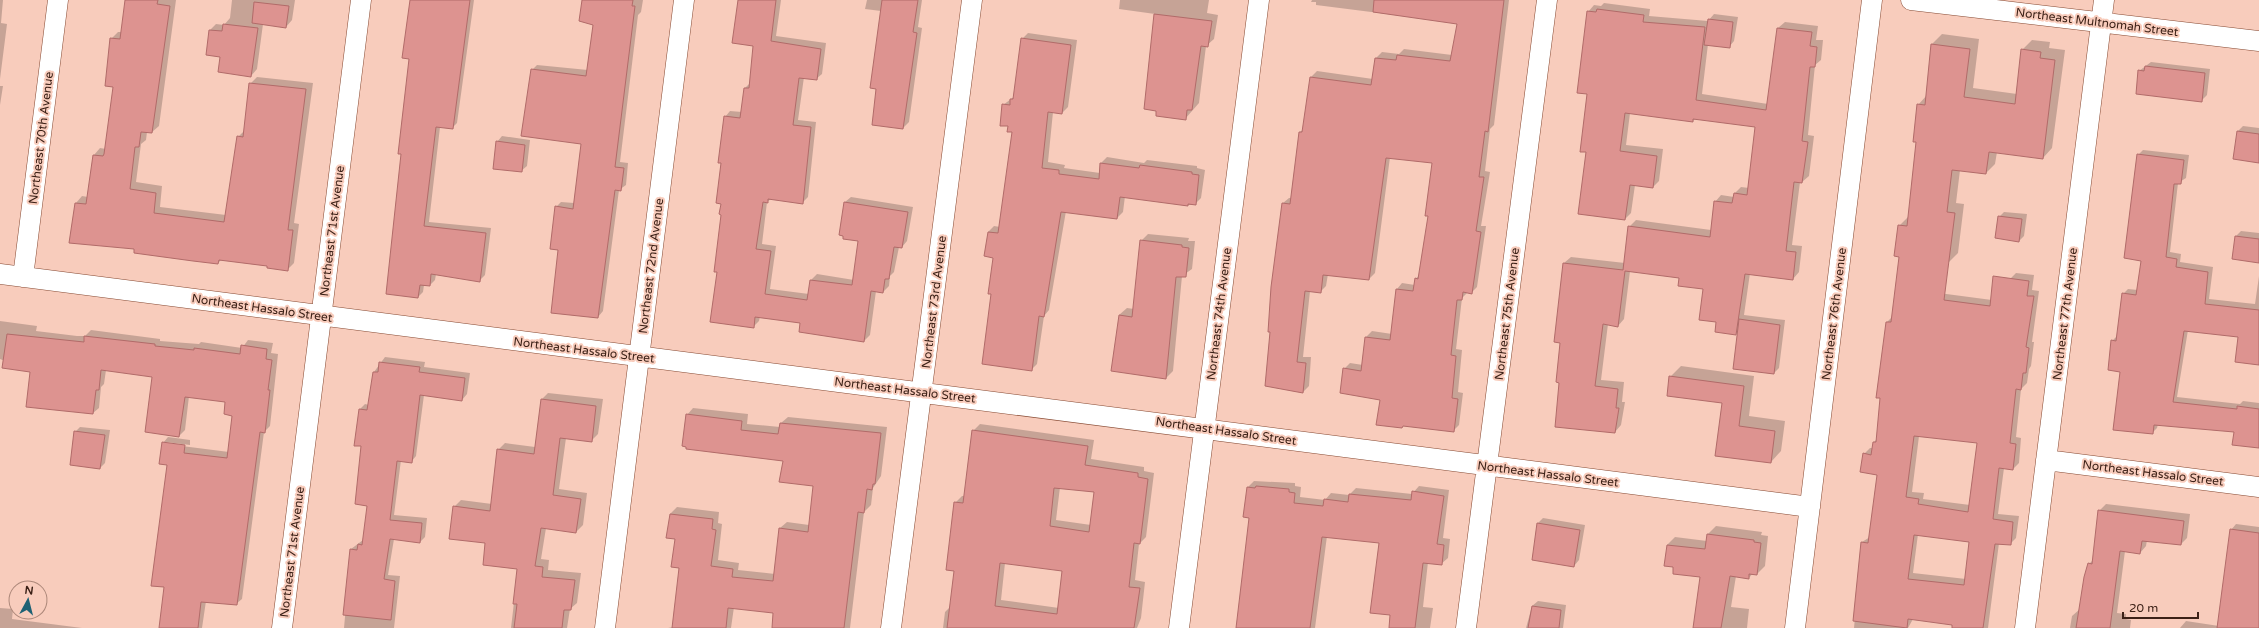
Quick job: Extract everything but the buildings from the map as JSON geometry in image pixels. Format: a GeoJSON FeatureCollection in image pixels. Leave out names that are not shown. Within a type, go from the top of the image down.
{"type":"FeatureCollection","features":[{"type":"Feature","properties":{"kind":"street","name":"Northeast 70th Avenue"},"geometry":{"type":"LineString","coordinates":[[23,277],[58,0]]}},
{"type":"Feature","properties":{"kind":"street","name":"Northeast 71st Avenue"},"geometry":{"type":"LineString","coordinates":[[282,628],[361,0]]}},
{"type":"Feature","properties":{"kind":"street","name":"Northeast 72nd Avenue"},"geometry":{"type":"LineString","coordinates":[[605,628],[684,0]]}},
{"type":"Feature","properties":{"kind":"street","name":"Northeast 73rd Avenue"},"geometry":{"type":"LineString","coordinates":[[891,628],[972,0]]}},
{"type":"Feature","properties":{"kind":"street","name":"Northeast 74th Avenue"},"geometry":{"type":"LineString","coordinates":[[1179,628],[1259,0]]}},
{"type":"Feature","properties":{"kind":"street","name":"Northeast 75th Avenue"},"geometry":{"type":"LineString","coordinates":[[1466,628],[1547,0]]}},
{"type":"Feature","properties":{"kind":"street","name":"Northeast 76th Avenue"},"geometry":{"type":"LineString","coordinates":[[1795,628],[1872,0]]}},
{"type":"Feature","properties":{"kind":"street","name":"Northeast Multnomah Street"},"geometry":{"type":"LineString","coordinates":[[1911,0],[2259,40]]}},
{"type":"Feature","properties":{"kind":"street","name":"Northeast 77th Avenue"},"geometry":{"type":"LineString","coordinates":[[2025,628],[2104,0]]}},
{"type":"Feature","properties":{"kind":"street","name":"Northeast Hassalo Street"},"geometry":{"type":"LineString","coordinates":[[0,274],[1810,507]]}},
{"type":"Feature","properties":{"kind":"street","name":"Northeast Hassalo Street"},"geometry":{"type":"LineString","coordinates":[[2046,460],[2259,487]]}}]}
